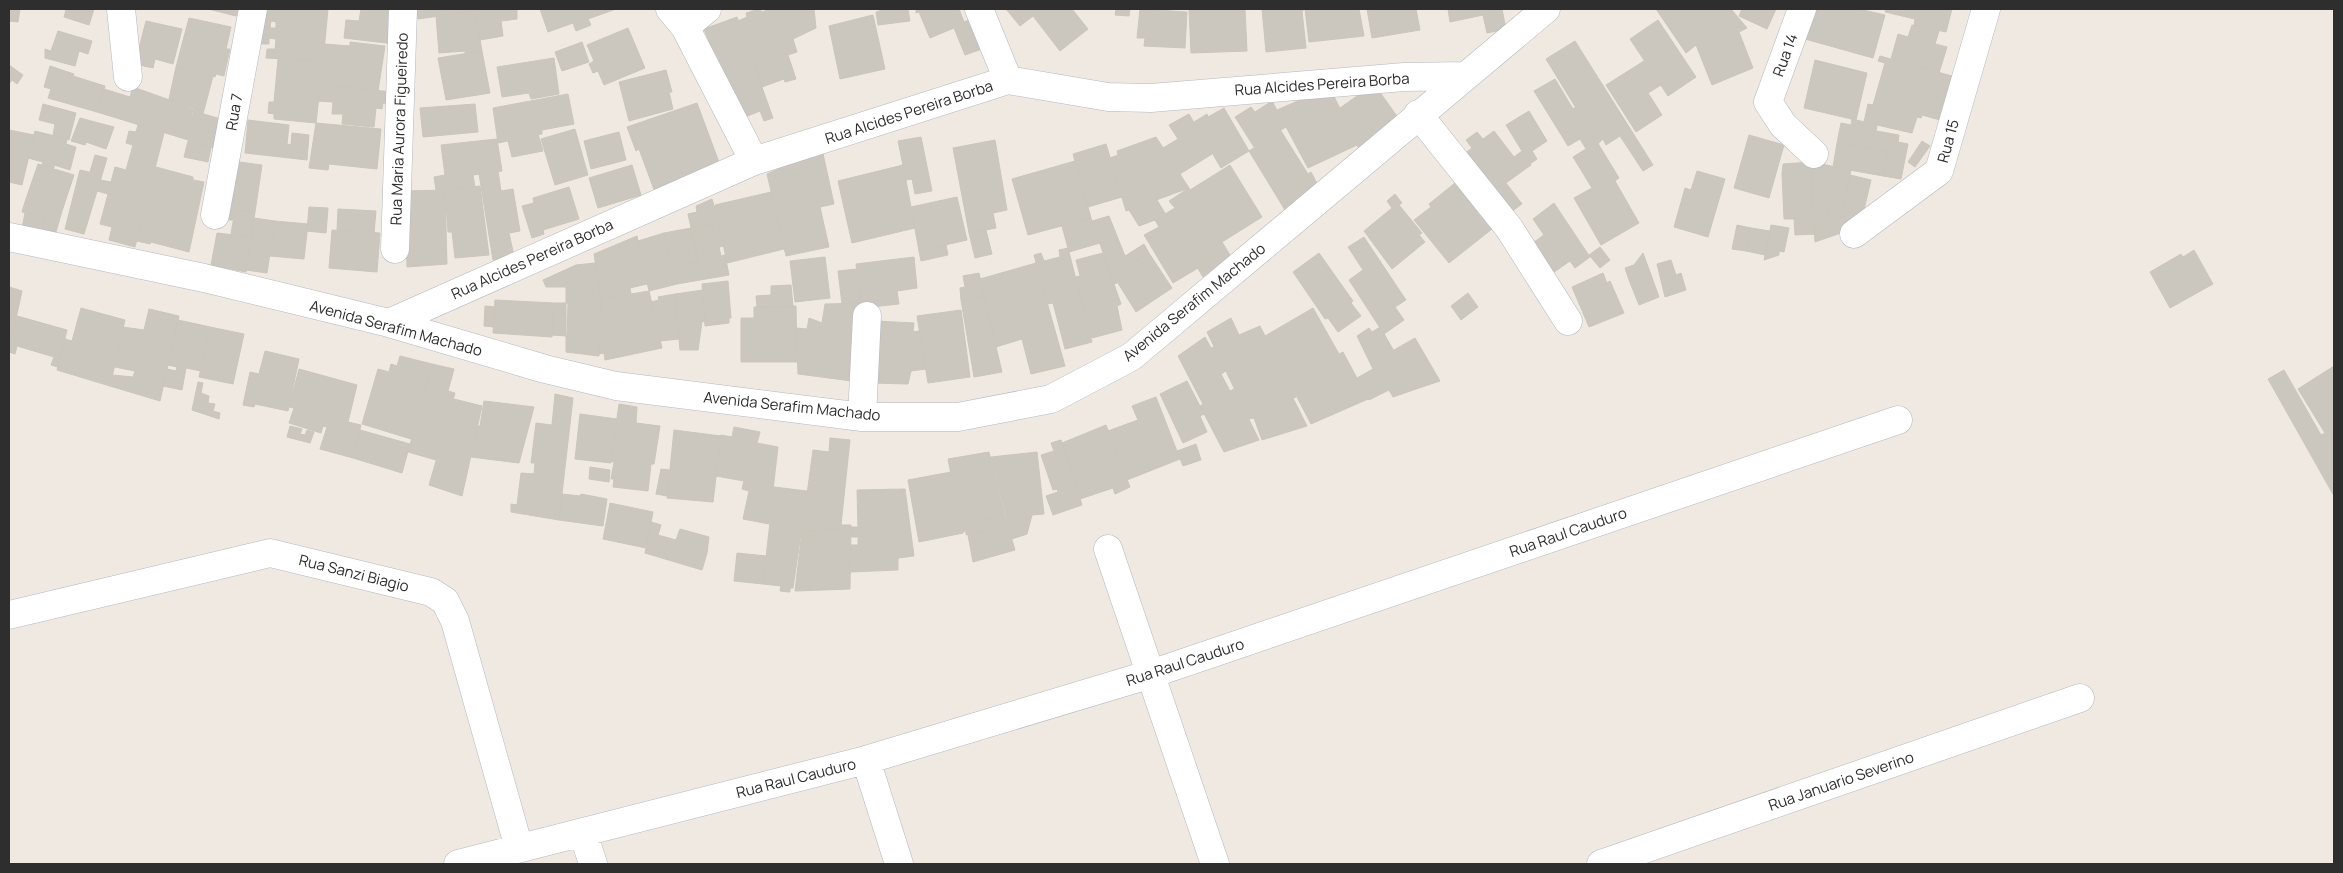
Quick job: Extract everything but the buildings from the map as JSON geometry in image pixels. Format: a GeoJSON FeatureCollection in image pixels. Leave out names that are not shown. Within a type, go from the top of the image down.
{"type":"FeatureCollection","features":[{"type":"Feature","properties":{"kind":"street"},"geometry":{"type":"LineString","coordinates":[[121,9],[128,77]]}},
{"type":"Feature","properties":{"kind":"street","name":"Rua 7"},"geometry":{"type":"LineString","coordinates":[[215,215],[253,9]]}},
{"type":"Feature","properties":{"kind":"street","name":"Rua Maria Aurora Figueiredo"},"geometry":{"type":"LineString","coordinates":[[395,249],[403,9]]}},
{"type":"Feature","properties":{"kind":"street"},"geometry":{"type":"LineString","coordinates":[[707,9],[677,18],[754,161]]}},
{"type":"Feature","properties":{"kind":"street"},"geometry":{"type":"LineString","coordinates":[[979,9],[1008,80]]}},
{"type":"Feature","properties":{"kind":"street","name":"Avenida Serafim Machado"},"geometry":{"type":"LineString","coordinates":[[9,237],[204,278],[389,323],[545,369],[616,386],[862,417],[958,417],[1051,398],[1132,357],[1418,114],[1546,9]]}},
{"type":"Feature","properties":{"kind":"street","name":"Rua 14"},"geometry":{"type":"LineString","coordinates":[[1802,9],[1768,102],[1783,125],[1814,154]]}},
{"type":"Feature","properties":{"kind":"street","name":"Rua 15"},"geometry":{"type":"LineString","coordinates":[[1854,234],[1939,171],[1986,9]]}},
{"type":"Feature","properties":{"kind":"street","name":"Rua Alcides Pereira Borba"},"geometry":{"type":"LineString","coordinates":[[389,323],[754,161],[1008,80],[1108,96],[1151,98],[1404,77],[1464,76]]}},
{"type":"Feature","properties":{"kind":"street"},"geometry":{"type":"LineString","coordinates":[[1418,114],[1509,228],[1568,321]]}},
{"type":"Feature","properties":{"kind":"street"},"geometry":{"type":"LineString","coordinates":[[862,417],[867,316]]}},
{"type":"Feature","properties":{"kind":"street","name":"Rua Raul Cauduro"},"geometry":{"type":"LineString","coordinates":[[458,864],[866,760],[1152,674],[1898,420]]}},
{"type":"Feature","properties":{"kind":"street"},"geometry":{"type":"LineString","coordinates":[[1108,549],[1216,864]]}},
{"type":"Feature","properties":{"kind":"street","name":"Rua Sanzi Biagio"},"geometry":{"type":"LineString","coordinates":[[9,615],[270,553],[431,592],[446,601],[455,620],[519,848]]}},
{"type":"Feature","properties":{"kind":"street","name":"Rua Januario Severino"},"geometry":{"type":"LineString","coordinates":[[1601,864],[2080,698]]}},
{"type":"Feature","properties":{"kind":"street"},"geometry":{"type":"LineString","coordinates":[[866,760],[899,864]]}},
{"type":"Feature","properties":{"kind":"street"},"geometry":{"type":"LineString","coordinates":[[583,832],[593,864]]}}]}
